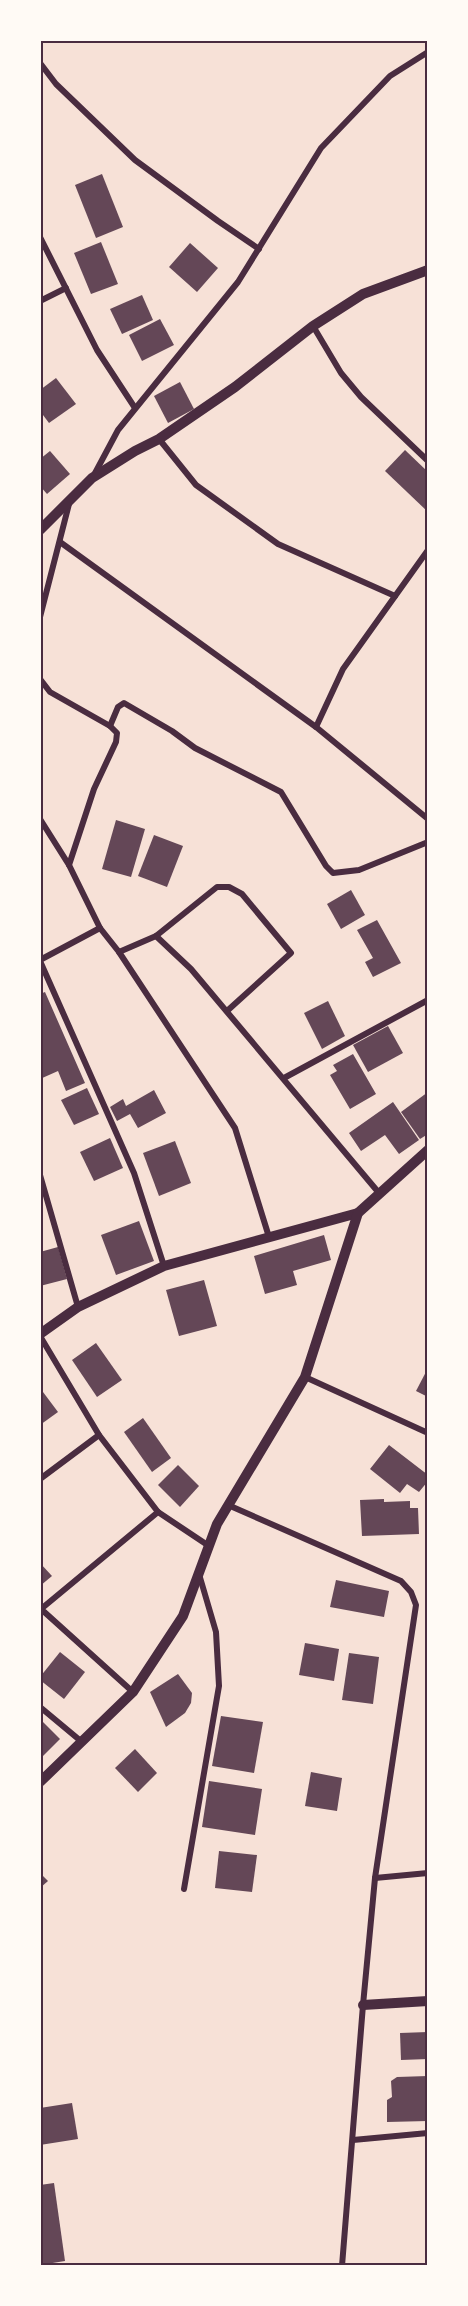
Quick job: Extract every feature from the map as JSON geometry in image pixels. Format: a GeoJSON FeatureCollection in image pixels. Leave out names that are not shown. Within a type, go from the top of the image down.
{"type":"FeatureCollection","features":[{"type":"Feature","properties":{"kind":"street"},"geometry":{"type":"LineString","coordinates":[[92,478],[117,430],[238,282],[321,148],[390,76],[428,52]]}},
{"type":"Feature","properties":{"kind":"street"},"geometry":{"type":"LineString","coordinates":[[40,63],[56,84],[135,160],[259,249]]}},
{"type":"Feature","properties":{"kind":"street"},"geometry":{"type":"LineString","coordinates":[[40,237],[97,350],[135,408]]}},
{"type":"Feature","properties":{"kind":"street"},"geometry":{"type":"LineString","coordinates":[[40,530],[92,478],[159,439],[235,387],[313,326],[363,294],[428,270]]}},
{"type":"Feature","properties":{"kind":"street"},"geometry":{"type":"LineString","coordinates":[[40,301],[66,288]]}},
{"type":"Feature","properties":{"kind":"street"},"geometry":{"type":"LineString","coordinates":[[313,326],[341,373],[361,397],[428,461]]}},
{"type":"Feature","properties":{"kind":"street"},"geometry":{"type":"LineString","coordinates":[[159,439],[196,485],[278,544],[395,596]]}},
{"type":"Feature","properties":{"kind":"street"},"geometry":{"type":"LineString","coordinates":[[40,617],[70,500]]}},
{"type":"Feature","properties":{"kind":"street"},"geometry":{"type":"LineString","coordinates":[[60,542],[316,727],[428,819]]}},
{"type":"Feature","properties":{"kind":"street"},"geometry":{"type":"LineString","coordinates":[[316,727],[343,669],[428,550]]}},
{"type":"Feature","properties":{"kind":"street"},"geometry":{"type":"LineString","coordinates":[[40,679],[50,692],[110,726],[117,733],[116,742],[94,789],[69,865]]}},
{"type":"Feature","properties":{"kind":"street"},"geometry":{"type":"LineString","coordinates":[[110,726],[118,707],[124,703],[172,731],[195,748],[281,792],[326,866],[333,873],[359,870],[428,842]]}},
{"type":"Feature","properties":{"kind":"street"},"geometry":{"type":"LineString","coordinates":[[40,819],[69,865],[100,928],[119,952],[235,1128],[269,1237]]}},
{"type":"Feature","properties":{"kind":"street"},"geometry":{"type":"LineString","coordinates":[[119,952],[156,936],[217,887],[229,887],[242,894],[291,953],[227,1011]]}},
{"type":"Feature","properties":{"kind":"street"},"geometry":{"type":"LineString","coordinates":[[100,928],[40,961],[134,1173],[164,1266]]}},
{"type":"Feature","properties":{"kind":"street"},"geometry":{"type":"LineString","coordinates":[[156,936],[192,969],[380,1193]]}},
{"type":"Feature","properties":{"kind":"street"},"geometry":{"type":"LineString","coordinates":[[284,1078],[428,1000]]}},
{"type":"Feature","properties":{"kind":"street"},"geometry":{"type":"LineString","coordinates":[[209,1546],[158,1512],[99,1435],[40,1335],[78,1307],[164,1266],[358,1213],[428,1150]]}},
{"type":"Feature","properties":{"kind":"street"},"geometry":{"type":"LineString","coordinates":[[40,1175],[78,1307]]}},
{"type":"Feature","properties":{"kind":"street"},"geometry":{"type":"LineString","coordinates":[[40,1782],[133,1692],[183,1616],[217,1524],[305,1377],[358,1213]]}},
{"type":"Feature","properties":{"kind":"street"},"geometry":{"type":"LineString","coordinates":[[305,1377],[428,1433]]}},
{"type":"Feature","properties":{"kind":"street"},"geometry":{"type":"LineString","coordinates":[[40,1479],[99,1435]]}},
{"type":"Feature","properties":{"kind":"street"},"geometry":{"type":"LineString","coordinates":[[228,1505],[400,1581],[411,1592],[416,1605],[375,1878],[342,2265]]}},
{"type":"Feature","properties":{"kind":"street"},"geometry":{"type":"LineString","coordinates":[[133,1692],[40,1609],[158,1512]]}},
{"type":"Feature","properties":{"kind":"street"},"geometry":{"type":"LineString","coordinates":[[184,1889],[219,1686],[216,1632],[199,1574]]}},
{"type":"Feature","properties":{"kind":"street"},"geometry":{"type":"LineString","coordinates":[[40,1707],[81,1742]]}},
{"type":"Feature","properties":{"kind":"street"},"geometry":{"type":"LineString","coordinates":[[375,1878],[428,1873]]}},
{"type":"Feature","properties":{"kind":"street"},"geometry":{"type":"LineString","coordinates":[[363,2005],[428,2001]]}},
{"type":"Feature","properties":{"kind":"street"},"geometry":{"type":"LineString","coordinates":[[353,2139],[428,2133]]}},
{"type":"Feature","properties":{"kind":"building"},"geometry":{"type":"Polygon","coordinates":[[[102,174],[123,227],[96,238],[75,185],[102,174]]]}},
{"type":"Feature","properties":{"kind":"building"},"geometry":{"type":"Polygon","coordinates":[[[101,242],[118,284],[91,294],[74,253],[101,242]]]}},
{"type":"Feature","properties":{"kind":"building"},"geometry":{"type":"Polygon","coordinates":[[[190,243],[218,268],[197,292],[169,267],[190,243]]]}},
{"type":"Feature","properties":{"kind":"building"},"geometry":{"type":"Polygon","coordinates":[[[142,295],[153,320],[122,334],[110,309],[142,295]]]}},
{"type":"Feature","properties":{"kind":"building"},"geometry":{"type":"Polygon","coordinates":[[[160,319],[174,345],[142,361],[129,335],[160,319]]]}},
{"type":"Feature","properties":{"kind":"building"},"geometry":{"type":"Polygon","coordinates":[[[56,378],[76,404],[49,423],[40,411],[40,390],[56,378]]]}},
{"type":"Feature","properties":{"kind":"building"},"geometry":{"type":"Polygon","coordinates":[[[180,382],[194,409],[168,423],[154,396],[180,382]]]}},
{"type":"Feature","properties":{"kind":"building"},"geometry":{"type":"Polygon","coordinates":[[[405,450],[428,472],[428,512],[385,471],[405,450]]]}},
{"type":"Feature","properties":{"kind":"building"},"geometry":{"type":"Polygon","coordinates":[[[50,451],[70,474],[47,494],[40,486],[40,459],[50,451]]]}},
{"type":"Feature","properties":{"kind":"building"},"geometry":{"type":"Polygon","coordinates":[[[116,820],[145,829],[131,877],[102,869],[116,820]]]}},
{"type":"Feature","properties":{"kind":"building"},"geometry":{"type":"Polygon","coordinates":[[[154,835],[183,846],[167,887],[138,876],[154,835]]]}},
{"type":"Feature","properties":{"kind":"building"},"geometry":{"type":"Polygon","coordinates":[[[351,890],[365,915],[341,929],[327,904],[351,890]]]}},
{"type":"Feature","properties":{"kind":"building"},"geometry":{"type":"Polygon","coordinates":[[[377,920],[401,963],[373,977],[365,962],[373,958],[357,930],[377,920]]]}},
{"type":"Feature","properties":{"kind":"building"},"geometry":{"type":"Polygon","coordinates":[[[45,992],[85,1083],[66,1091],[58,1071],[40,1079],[40,994],[45,992]]]}},
{"type":"Feature","properties":{"kind":"building"},"geometry":{"type":"Polygon","coordinates":[[[328,1001],[345,1036],[322,1049],[304,1013],[328,1001]]]}},
{"type":"Feature","properties":{"kind":"building"},"geometry":{"type":"Polygon","coordinates":[[[388,1026],[403,1053],[368,1072],[353,1045],[388,1026]]]}},
{"type":"Feature","properties":{"kind":"building"},"geometry":{"type":"Polygon","coordinates":[[[353,1054],[376,1094],[350,1109],[330,1075],[337,1071],[333,1065],[353,1054]]]}},
{"type":"Feature","properties":{"kind":"building"},"geometry":{"type":"Polygon","coordinates":[[[87,1088],[99,1114],[74,1125],[61,1100],[87,1088]]]}},
{"type":"Feature","properties":{"kind":"building"},"geometry":{"type":"Polygon","coordinates":[[[154,1090],[166,1113],[138,1128],[130,1114],[117,1121],[110,1107],[123,1099],[126,1106],[154,1090]]]}},
{"type":"Feature","properties":{"kind":"building"},"geometry":{"type":"Polygon","coordinates":[[[428,1092],[428,1134],[420,1139],[401,1112],[428,1092]]]}},
{"type":"Feature","properties":{"kind":"building"},"geometry":{"type":"Polygon","coordinates":[[[393,1102],[419,1140],[399,1154],[385,1135],[361,1151],[349,1133],[393,1102]]]}},
{"type":"Feature","properties":{"kind":"building"},"geometry":{"type":"Polygon","coordinates":[[[110,1138],[123,1168],[94,1181],[80,1152],[110,1138]]]}},
{"type":"Feature","properties":{"kind":"building"},"geometry":{"type":"Polygon","coordinates":[[[175,1141],[191,1183],[159,1196],[143,1153],[175,1141]]]}},
{"type":"Feature","properties":{"kind":"building"},"geometry":{"type":"Polygon","coordinates":[[[139,1221],[154,1261],[116,1275],[101,1235],[139,1221]]]}},
{"type":"Feature","properties":{"kind":"building"},"geometry":{"type":"Polygon","coordinates":[[[324,1235],[331,1260],[293,1271],[297,1285],[265,1294],[254,1256],[324,1235]]]}},
{"type":"Feature","properties":{"kind":"building"},"geometry":{"type":"Polygon","coordinates":[[[58,1247],[67,1279],[40,1286],[40,1252],[58,1247]]]}},
{"type":"Feature","properties":{"kind":"building"},"geometry":{"type":"Polygon","coordinates":[[[204,1280],[217,1326],[179,1336],[166,1290],[204,1280]]]}},
{"type":"Feature","properties":{"kind":"building"},"geometry":{"type":"Polygon","coordinates":[[[96,1343],[122,1380],[97,1397],[72,1360],[96,1343]]]}},
{"type":"Feature","properties":{"kind":"building"},"geometry":{"type":"Polygon","coordinates":[[[428,1368],[428,1397],[416,1391],[428,1368]]]}},
{"type":"Feature","properties":{"kind":"building"},"geometry":{"type":"Polygon","coordinates":[[[40,1388],[58,1412],[40,1425],[40,1388]]]}},
{"type":"Feature","properties":{"kind":"building"},"geometry":{"type":"Polygon","coordinates":[[[143,1418],[171,1458],[152,1472],[124,1432],[143,1418]]]}},
{"type":"Feature","properties":{"kind":"building"},"geometry":{"type":"Polygon","coordinates":[[[389,1445],[428,1475],[428,1481],[419,1492],[407,1484],[400,1493],[370,1469],[389,1445]]]}},
{"type":"Feature","properties":{"kind":"building"},"geometry":{"type":"Polygon","coordinates":[[[178,1465],[199,1486],[180,1507],[158,1485],[178,1465]]]}},
{"type":"Feature","properties":{"kind":"building"},"geometry":{"type":"Polygon","coordinates":[[[384,1499],[384,1502],[410,1501],[410,1508],[418,1508],[419,1534],[362,1536],[360,1500],[384,1499]]]}},
{"type":"Feature","properties":{"kind":"building"},"geometry":{"type":"Polygon","coordinates":[[[40,1563],[52,1576],[40,1586],[40,1563]]]}},
{"type":"Feature","properties":{"kind":"building"},"geometry":{"type":"Polygon","coordinates":[[[336,1580],[389,1591],[384,1617],[330,1607],[336,1580]]]}},
{"type":"Feature","properties":{"kind":"building"},"geometry":{"type":"Polygon","coordinates":[[[305,1643],[339,1649],[334,1681],[299,1675],[305,1643]]]}},
{"type":"Feature","properties":{"kind":"building"},"geometry":{"type":"Polygon","coordinates":[[[60,1652],[85,1672],[64,1699],[40,1680],[60,1652]]]}},
{"type":"Feature","properties":{"kind":"building"},"geometry":{"type":"Polygon","coordinates":[[[349,1653],[379,1657],[373,1704],[342,1700],[349,1653]]]}},
{"type":"Feature","properties":{"kind":"building"},"geometry":{"type":"Polygon","coordinates":[[[178,1674],[192,1693],[191,1703],[185,1713],[166,1727],[150,1692],[178,1674]]]}},
{"type":"Feature","properties":{"kind":"building"},"geometry":{"type":"Polygon","coordinates":[[[221,1716],[263,1722],[254,1773],[212,1766],[221,1716]]]}},
{"type":"Feature","properties":{"kind":"building"},"geometry":{"type":"Polygon","coordinates":[[[40,1719],[60,1739],[40,1759],[40,1719]]]}},
{"type":"Feature","properties":{"kind":"building"},"geometry":{"type":"Polygon","coordinates":[[[135,1749],[157,1773],[138,1792],[115,1768],[135,1749]]]}},
{"type":"Feature","properties":{"kind":"building"},"geometry":{"type":"Polygon","coordinates":[[[311,1772],[342,1778],[337,1811],[305,1806],[311,1772]]]}},
{"type":"Feature","properties":{"kind":"building"},"geometry":{"type":"Polygon","coordinates":[[[209,1781],[262,1789],[255,1835],[202,1827],[209,1781]]]}},
{"type":"Feature","properties":{"kind":"building"},"geometry":{"type":"Polygon","coordinates":[[[219,1851],[257,1855],[252,1892],[215,1888],[219,1851]]]}},
{"type":"Feature","properties":{"kind":"building"},"geometry":{"type":"Polygon","coordinates":[[[40,1873],[48,1881],[40,1888],[40,1873]]]}},
{"type":"Feature","properties":{"kind":"building"},"geometry":{"type":"Polygon","coordinates":[[[428,2032],[428,2059],[401,2060],[400,2033],[428,2032]]]}},
{"type":"Feature","properties":{"kind":"building"},"geometry":{"type":"Polygon","coordinates":[[[428,2076],[428,2121],[387,2122],[387,2100],[392,2097],[391,2081],[397,2077],[428,2076]]]}},
{"type":"Feature","properties":{"kind":"building"},"geometry":{"type":"Polygon","coordinates":[[[72,2103],[78,2139],[40,2145],[40,2108],[72,2103]]]}},
{"type":"Feature","properties":{"kind":"building"},"geometry":{"type":"Polygon","coordinates":[[[54,2183],[65,2261],[40,2265],[40,2185],[54,2183]]]}}]}
